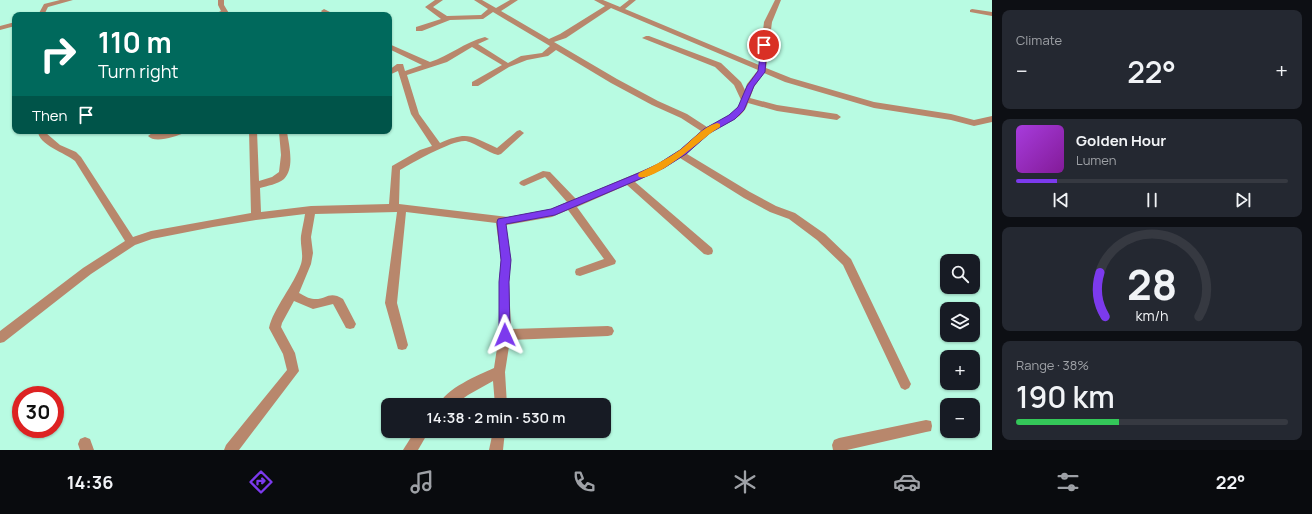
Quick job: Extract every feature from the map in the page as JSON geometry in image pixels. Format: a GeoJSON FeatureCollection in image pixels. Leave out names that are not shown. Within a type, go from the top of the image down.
{"type":"FeatureCollection","features":[{"type":"Feature","properties":{"kind":"street"},"geometry":{"type":"LineString","coordinates":[[42,12],[46,5],[70,0]]}},
{"type":"Feature","properties":{"kind":"street"},"geometry":{"type":"LineString","coordinates":[[220,0],[225,12]]}},
{"type":"Feature","properties":{"kind":"street"},"geometry":{"type":"LineString","coordinates":[[440,0],[428,8],[446,19]]}},
{"type":"Feature","properties":{"kind":"street"},"geometry":{"type":"LineString","coordinates":[[477,0],[633,91],[684,116],[707,131]]}},
{"type":"Feature","properties":{"kind":"street"},"geometry":{"type":"LineString","coordinates":[[419,29],[446,19],[483,17],[515,0]]}},
{"type":"Feature","properties":{"kind":"street"},"geometry":{"type":"LineString","coordinates":[[597,0],[788,80],[874,105],[951,117],[974,123],[992,119]]}},
{"type":"Feature","properties":{"kind":"street"},"geometry":{"type":"LineString","coordinates":[[620,10],[633,0]]}},
{"type":"Feature","properties":{"kind":"street"},"geometry":{"type":"LineString","coordinates":[[0,338],[87,271],[131,242],[151,235],[213,222],[311,210],[398,208],[501,222],[552,213],[628,181],[661,166],[680,154],[707,131],[737,113],[742,108],[750,86],[762,68],[768,22],[778,0]]}},
{"type":"Feature","properties":{"kind":"street"},"geometry":{"type":"LineString","coordinates":[[552,44],[610,6]]}},
{"type":"Feature","properties":{"kind":"street"},"geometry":{"type":"LineString","coordinates":[[972,10],[992,14]]}},
{"type":"Feature","properties":{"kind":"street"},"geometry":{"type":"LineString","coordinates":[[0,28],[12,25]]}},
{"type":"Feature","properties":{"kind":"street"},"geometry":{"type":"LineString","coordinates":[[646,38],[724,69],[738,84],[744,99]]}},
{"type":"Feature","properties":{"kind":"street"},"geometry":{"type":"LineString","coordinates":[[392,72],[429,65],[458,53],[472,44],[485,39]]}},
{"type":"Feature","properties":{"kind":"street"},"geometry":{"type":"LineString","coordinates":[[472,44],[507,65]]}},
{"type":"Feature","properties":{"kind":"street"},"geometry":{"type":"LineString","coordinates":[[475,84],[507,65],[512,65],[526,57],[532,58],[545,54],[552,50],[552,44]]}},
{"type":"Feature","properties":{"kind":"street"},"geometry":{"type":"LineString","coordinates":[[392,48],[429,65]]}},
{"type":"Feature","properties":{"kind":"street"},"geometry":{"type":"LineString","coordinates":[[410,57],[402,70],[415,114],[438,147]]}},
{"type":"Feature","properties":{"kind":"street"},"geometry":{"type":"LineString","coordinates":[[624,83],[653,100],[698,122],[707,131]]}},
{"type":"Feature","properties":{"kind":"street"},"geometry":{"type":"LineString","coordinates":[[738,84],[750,86]]}},
{"type":"Feature","properties":{"kind":"street"},"geometry":{"type":"LineString","coordinates":[[744,99],[777,108],[837,117]]}},
{"type":"Feature","properties":{"kind":"street"},"geometry":{"type":"LineString","coordinates":[[402,345],[391,302],[398,208],[395,168],[423,152],[455,140],[466,138],[498,152],[520,133]]}},
{"type":"Feature","properties":{"kind":"street"},"geometry":{"type":"LineString","coordinates":[[42,134],[57,147],[73,154],[78,159],[131,242]]}},
{"type":"Feature","properties":{"kind":"street"},"geometry":{"type":"LineString","coordinates":[[152,136],[169,134]]}},
{"type":"Feature","properties":{"kind":"street"},"geometry":{"type":"LineString","coordinates":[[253,134],[256,216]]}},
{"type":"Feature","properties":{"kind":"street"},"geometry":{"type":"LineString","coordinates":[[254,186],[280,177],[284,173],[286,153],[283,134]]}},
{"type":"Feature","properties":{"kind":"street"},"geometry":{"type":"LineString","coordinates":[[680,154],[747,195],[773,209],[792,216],[821,237],[847,262],[905,384]]}},
{"type":"Feature","properties":{"kind":"street"},"geometry":{"type":"LineString","coordinates":[[524,183],[543,174],[547,174],[572,204],[611,261],[580,272]]}},
{"type":"Feature","properties":{"kind":"street"},"geometry":{"type":"LineString","coordinates":[[628,181],[708,251]]}},
{"type":"Feature","properties":{"kind":"street"},"geometry":{"type":"LineString","coordinates":[[231,450],[293,371],[289,353],[275,328],[276,322],[292,295],[306,264],[308,253],[306,237],[311,210]]}},
{"type":"Feature","properties":{"kind":"street"},"geometry":{"type":"LineString","coordinates":[[501,222],[506,260],[504,282],[505,335],[499,372],[501,398]]}},
{"type":"Feature","properties":{"kind":"street"},"geometry":{"type":"LineString","coordinates":[[292,295],[313,304],[332,298],[336,299],[350,324]]}},
{"type":"Feature","properties":{"kind":"street"},"geometry":{"type":"LineString","coordinates":[[505,335],[608,331]]}},
{"type":"Feature","properties":{"kind":"street"},"geometry":{"type":"LineString","coordinates":[[453,398],[476,383],[499,372]]}},
{"type":"Feature","properties":{"kind":"street"},"geometry":{"type":"LineString","coordinates":[[840,450],[839,445],[926,426]]}},
{"type":"Feature","properties":{"kind":"street"},"geometry":{"type":"LineString","coordinates":[[410,450],[418,438]]}},
{"type":"Feature","properties":{"kind":"street"},"geometry":{"type":"LineString","coordinates":[[496,450],[498,438]]}},
{"type":"Feature","properties":{"kind":"slow traffic"},"geometry":{"type":"LineString","coordinates":[[642,175],[661,166],[683,152],[707,131],[717,125]]}},
{"type":"Feature","properties":{"kind":"route"},"geometry":{"type":"LineString","coordinates":[[505,335],[504,282],[506,260],[501,222],[552,213],[644,174],[661,166],[683,152],[707,131],[732,117],[742,108],[750,86],[762,72],[764,45]]}}]}
